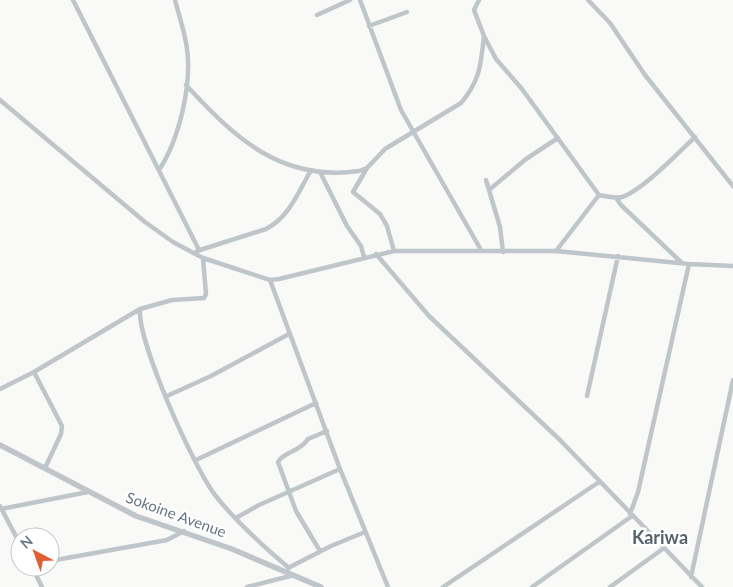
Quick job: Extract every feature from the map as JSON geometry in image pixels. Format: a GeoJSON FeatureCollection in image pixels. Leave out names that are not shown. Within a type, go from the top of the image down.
{"type":"FeatureCollection","features":[{"type":"Feature","properties":{"kind":"street"},"geometry":{"type":"LineString","coordinates":[[72,0],[199,250]]}},
{"type":"Feature","properties":{"kind":"street"},"geometry":{"type":"LineString","coordinates":[[159,170],[169,154],[178,129],[186,85],[188,51],[175,0]]}},
{"type":"Feature","properties":{"kind":"street"},"geometry":{"type":"LineString","coordinates":[[317,15],[350,0]]}},
{"type":"Feature","properties":{"kind":"street"},"geometry":{"type":"LineString","coordinates":[[360,0],[394,94],[414,133],[481,250]]}},
{"type":"Feature","properties":{"kind":"street"},"geometry":{"type":"LineString","coordinates":[[479,0],[474,10],[484,36],[503,68],[522,89],[599,195],[616,198],[639,187],[695,137]]}},
{"type":"Feature","properties":{"kind":"street"},"geometry":{"type":"LineString","coordinates":[[588,0],[610,23],[645,75],[733,186]]}},
{"type":"Feature","properties":{"kind":"street"},"geometry":{"type":"LineString","coordinates":[[370,26],[407,12]]}},
{"type":"Feature","properties":{"kind":"street"},"geometry":{"type":"LineString","coordinates":[[394,251],[387,226],[380,214],[353,192],[367,168],[386,150],[461,103],[470,92],[480,69],[484,36]]}},
{"type":"Feature","properties":{"kind":"street"},"geometry":{"type":"LineString","coordinates":[[186,85],[218,119],[249,144],[278,161],[310,172],[350,172],[367,168]]}},
{"type":"Feature","properties":{"kind":"street"},"geometry":{"type":"LineString","coordinates":[[0,100],[145,222],[173,242],[203,258],[270,280],[280,280],[364,257],[394,251],[556,251],[689,264],[733,266]]}},
{"type":"Feature","properties":{"kind":"street"},"geometry":{"type":"LineString","coordinates":[[489,190],[526,158],[558,138]]}},
{"type":"Feature","properties":{"kind":"street"},"geometry":{"type":"LineString","coordinates":[[194,253],[276,224],[287,212],[310,172]]}},
{"type":"Feature","properties":{"kind":"street"},"geometry":{"type":"LineString","coordinates":[[320,172],[364,257]]}},
{"type":"Feature","properties":{"kind":"street"},"geometry":{"type":"LineString","coordinates":[[486,180],[500,227],[503,252]]}},
{"type":"Feature","properties":{"kind":"street"},"geometry":{"type":"LineString","coordinates":[[556,251],[599,195]]}},
{"type":"Feature","properties":{"kind":"street"},"geometry":{"type":"LineString","coordinates":[[616,198],[621,206],[682,263]]}},
{"type":"Feature","properties":{"kind":"street"},"geometry":{"type":"LineString","coordinates":[[376,254],[429,316],[492,374],[702,587]]}},
{"type":"Feature","properties":{"kind":"street"},"geometry":{"type":"LineString","coordinates":[[588,396],[618,256]]}},
{"type":"Feature","properties":{"kind":"street"},"geometry":{"type":"LineString","coordinates":[[0,388],[34,372],[140,308],[172,300],[204,298],[206,294],[203,258]]}},
{"type":"Feature","properties":{"kind":"street"},"geometry":{"type":"LineString","coordinates":[[532,587],[631,515],[638,492],[689,264]]}},
{"type":"Feature","properties":{"kind":"street"},"geometry":{"type":"LineString","coordinates":[[270,280],[288,334],[388,587]]}},
{"type":"Feature","properties":{"kind":"street"},"geometry":{"type":"LineString","coordinates":[[140,308],[144,338],[167,396],[196,460],[215,495],[286,569],[365,532]]}},
{"type":"Feature","properties":{"kind":"street"},"geometry":{"type":"LineString","coordinates":[[167,396],[211,376],[288,334]]}},
{"type":"Feature","properties":{"kind":"street"},"geometry":{"type":"LineString","coordinates":[[34,372],[62,426],[61,434],[45,468]]}},
{"type":"Feature","properties":{"kind":"street"},"geometry":{"type":"LineString","coordinates":[[691,577],[733,380]]}},
{"type":"Feature","properties":{"kind":"street"},"geometry":{"type":"LineString","coordinates":[[196,460],[316,403]]}},
{"type":"Feature","properties":{"kind":"street"},"geometry":{"type":"LineString","coordinates":[[320,552],[296,511],[279,460],[303,447],[308,440],[326,431]]}},
{"type":"Feature","properties":{"kind":"street","name":"Sokoine Avenue"},"geometry":{"type":"LineString","coordinates":[[0,445],[88,492],[150,522],[184,531],[286,569],[320,587]]}},
{"type":"Feature","properties":{"kind":"street"},"geometry":{"type":"LineString","coordinates":[[236,518],[289,491],[340,469]]}},
{"type":"Feature","properties":{"kind":"street"},"geometry":{"type":"LineString","coordinates":[[443,587],[599,482]]}},
{"type":"Feature","properties":{"kind":"street"},"geometry":{"type":"LineString","coordinates":[[11,527],[1,507],[88,492]]}},
{"type":"Feature","properties":{"kind":"street"},"geometry":{"type":"LineString","coordinates":[[60,559],[167,540],[184,531]]}},
{"type":"Feature","properties":{"kind":"street"},"geometry":{"type":"LineString","coordinates":[[610,587],[664,548]]}},
{"type":"Feature","properties":{"kind":"street"},"geometry":{"type":"LineString","coordinates":[[247,587],[295,575]]}},
{"type":"Feature","properties":{"kind":"district","name":"Kariwa"},"geometry":{"type":"Point","coordinates":[660,538]}}]}
